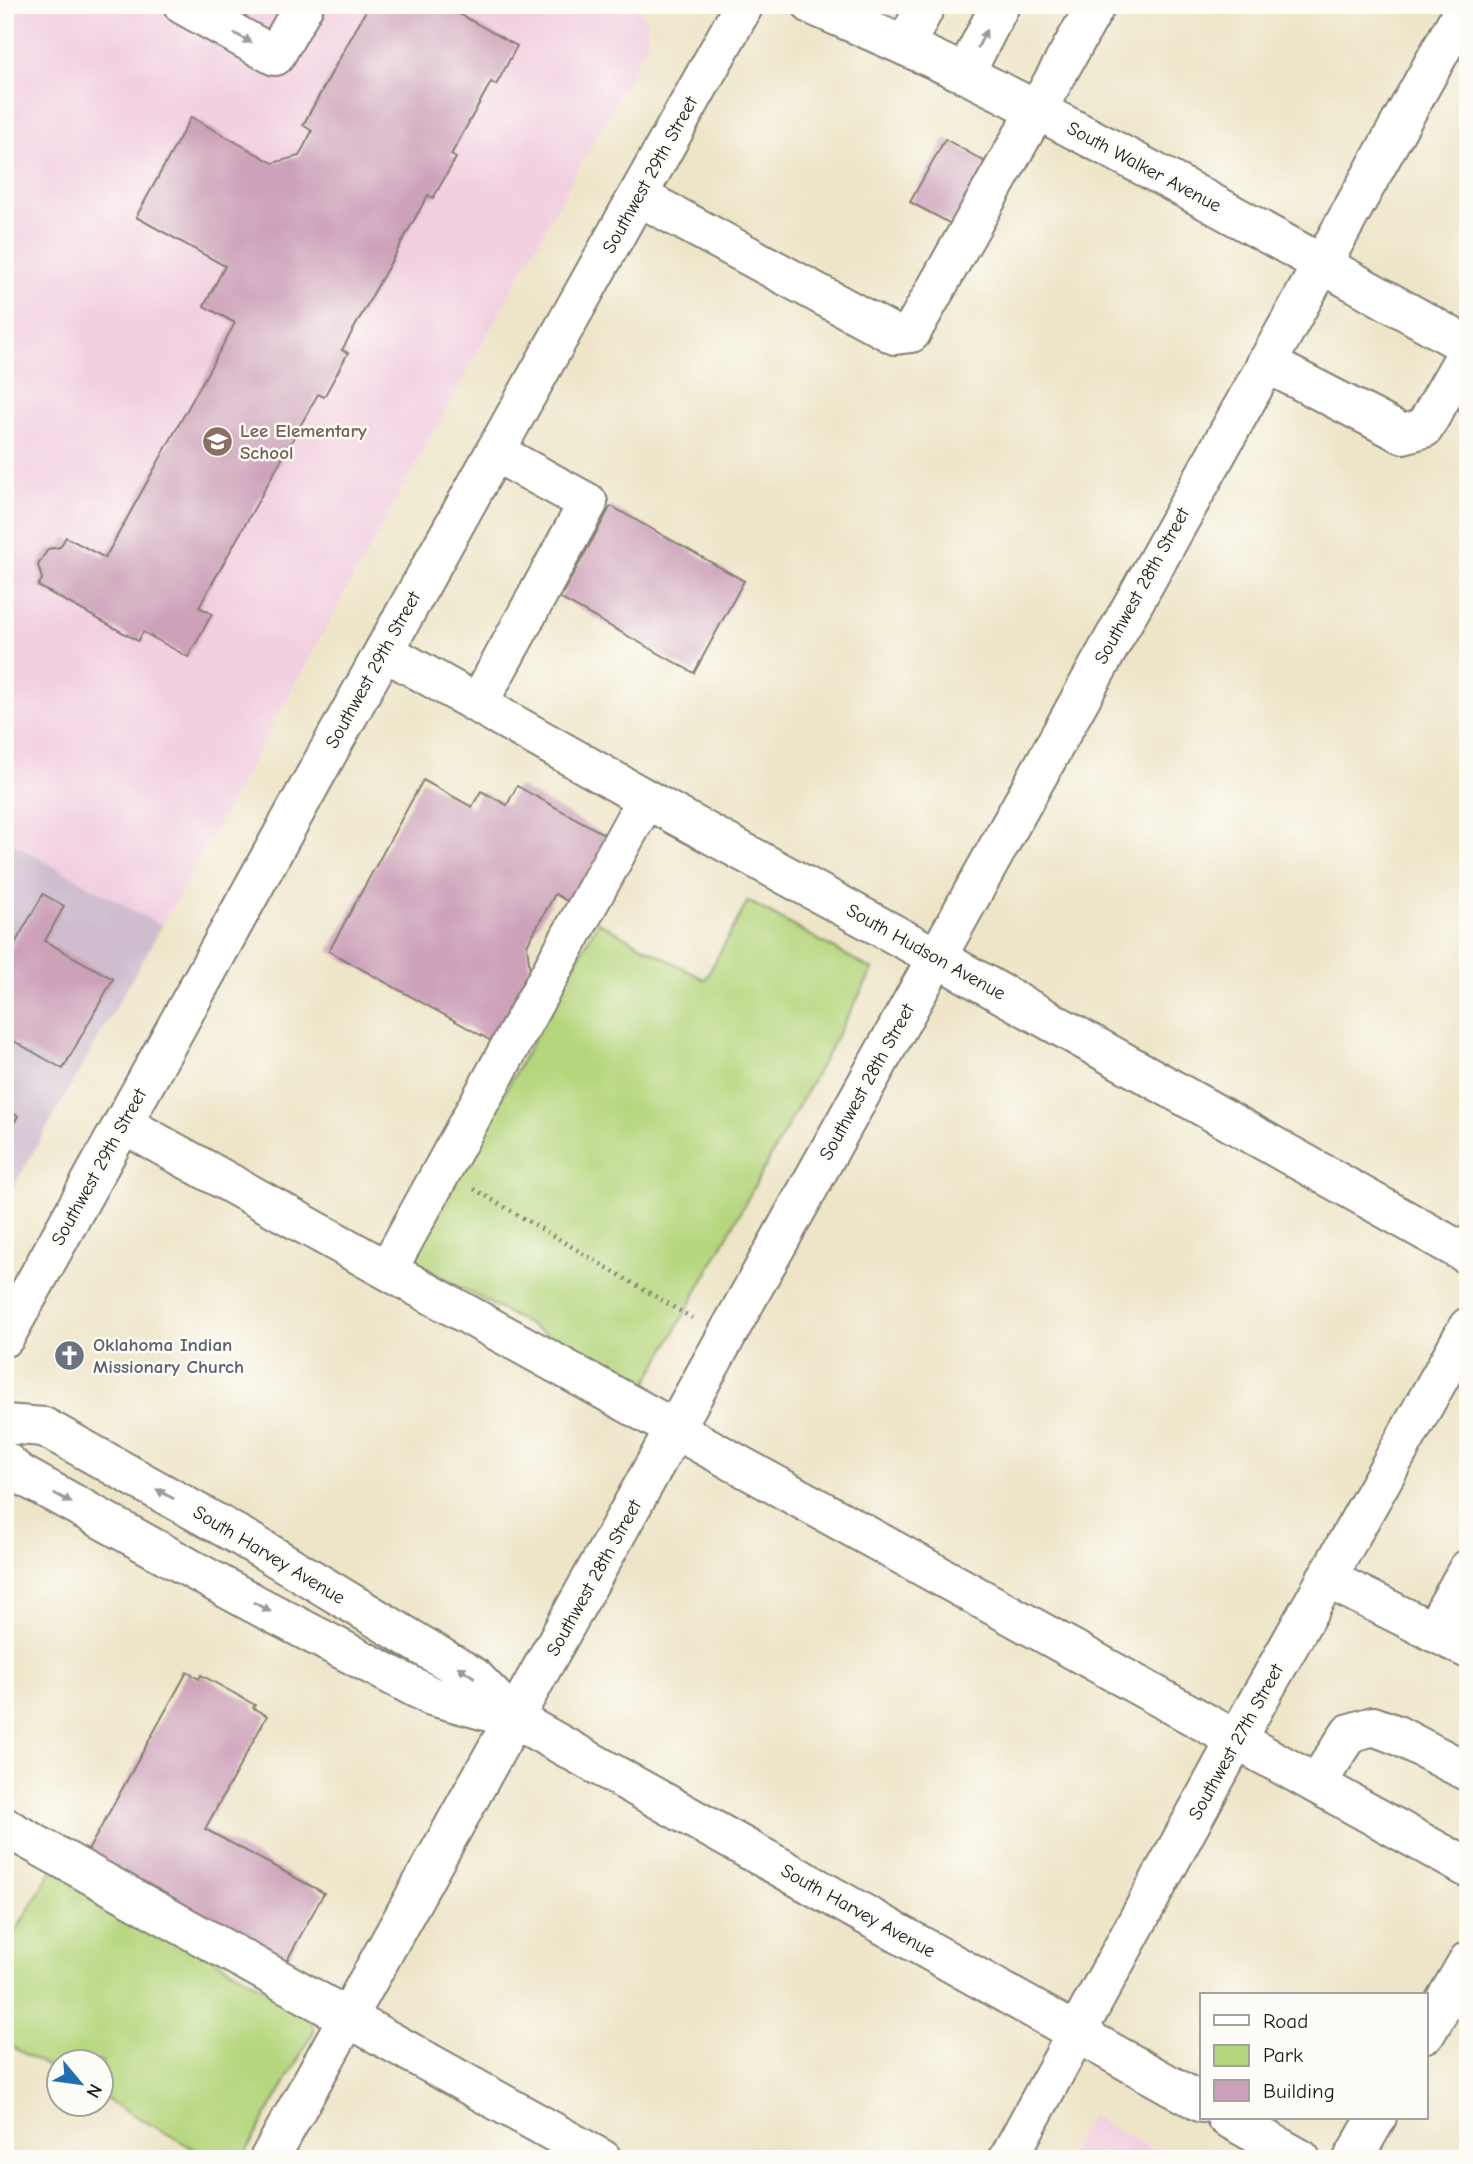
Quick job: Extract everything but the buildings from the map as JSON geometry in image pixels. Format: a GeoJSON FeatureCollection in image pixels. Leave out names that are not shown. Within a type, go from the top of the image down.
{"type":"FeatureCollection","features":[{"type":"Feature","properties":{"kind":"street"},"geometry":{"type":"LineString","coordinates":[[183,5],[275,56],[304,5]]}},
{"type":"Feature","properties":{"kind":"street","name":"Southwest 29th Street"},"geometry":{"type":"LineString","coordinates":[[5,1337],[744,5]]}},
{"type":"Feature","properties":{"kind":"street","name":"South Walker Avenue"},"geometry":{"type":"LineString","coordinates":[[812,5],[1038,110],[1468,348]]}},
{"type":"Feature","properties":{"kind":"street"},"geometry":{"type":"LineString","coordinates":[[905,46],[926,5]]}},
{"type":"Feature","properties":{"kind":"street"},"geometry":{"type":"LineString","coordinates":[[965,74],[1000,5]]}},
{"type":"Feature","properties":{"kind":"street","name":"Southwest 28th Street"},"geometry":{"type":"LineString","coordinates":[[270,2159],[1466,5]]}},
{"type":"Feature","properties":{"kind":"street"},"geometry":{"type":"LineString","coordinates":[[638,196],[895,335],[911,332],[1038,110],[1082,10]]}},
{"type":"Feature","properties":{"kind":"street"},"geometry":{"type":"LineString","coordinates":[[1266,363],[1403,434],[1424,428],[1468,348]]}},
{"type":"Feature","properties":{"kind":"street"},"geometry":{"type":"LineString","coordinates":[[478,704],[588,503],[495,452]]}},
{"type":"Feature","properties":{"kind":"street","name":"South Hudson Avenue"},"geometry":{"type":"LineString","coordinates":[[384,650],[646,799],[936,957],[1468,1255]]}},
{"type":"Feature","properties":{"kind":"street"},"geometry":{"type":"LineString","coordinates":[[388,1269],[646,799]]}},
{"type":"Feature","properties":{"kind":"street"},"geometry":{"type":"LineString","coordinates":[[123,1124],[1468,1868]]}},
{"type":"Feature","properties":{"kind":"street","name":"Southwest 27th Street"},"geometry":{"type":"LineString","coordinates":[[1008,2159],[1236,1740],[1468,1327]]}},
{"type":"Feature","properties":{"kind":"street","name":"South Harvey Avenue"},"geometry":{"type":"LineString","coordinates":[[5,1424],[44,1427],[245,1539],[474,1677],[515,1719]]}},
{"type":"Feature","properties":{"kind":"street","name":"South Harvey Avenue"},"geometry":{"type":"LineString","coordinates":[[5,1461],[18,1473],[255,1604],[431,1696],[515,1719],[1200,2102]]}},
{"type":"Feature","properties":{"kind":"street"},"geometry":{"type":"LineString","coordinates":[[1433,1632],[1468,1569]]}},
{"type":"Feature","properties":{"kind":"street"},"geometry":{"type":"LineString","coordinates":[[1326,1578],[1468,1649]]}},
{"type":"Feature","properties":{"kind":"street"},"geometry":{"type":"LineString","coordinates":[[1316,1784],[1350,1733],[1373,1726],[1398,1735],[1468,1772]]}},
{"type":"Feature","properties":{"kind":"street"},"geometry":{"type":"LineString","coordinates":[[5,1827],[602,2159]]}},
{"type":"Feature","properties":{"kind":"street"},"geometry":{"type":"LineString","coordinates":[[1428,2030],[1468,1961]]}},
{"type":"Feature","properties":{"kind":"street"},"geometry":{"type":"LineString","coordinates":[[1228,2118],[1301,2159]]}},
{"type":"Feature","properties":{"kind":"street"},"geometry":{"type":"LineString","coordinates":[[1353,2159],[1376,2118]]}},
{"type":"Feature","properties":{"kind":"path"},"geometry":{"type":"LineString","coordinates":[[443,1171],[726,1338]]}},
{"type":"Feature","properties":{"kind":"shaded area","name":"Lee Elementary School"},"geometry":{"type":"Polygon","coordinates":[[[5,5],[637,5],[647,19],[647,44],[162,926],[5,839],[5,5]]]}},
{"type":"Feature","properties":{"kind":"shaded area"},"geometry":{"type":"Polygon","coordinates":[[[5,839],[162,926],[5,1202],[5,839]]]}},
{"type":"Feature","properties":{"kind":"shaded area"},"geometry":{"type":"Polygon","coordinates":[[[1090,2115],[1170,2159],[1066,2159],[1090,2115]]]}},
{"type":"Feature","properties":{"kind":"green space"},"geometry":{"type":"Polygon","coordinates":[[[748,901],[873,970],[644,1388],[412,1261],[598,922],[705,980],[748,901]]]}},
{"type":"Feature","properties":{"kind":"green space"},"geometry":{"type":"Polygon","coordinates":[[[54,1866],[310,2015],[314,2031],[242,2159],[212,2159],[116,2105],[116,2048],[46,2048],[46,2066],[5,2043],[5,1950],[54,1866]]]}},
{"type":"Feature","properties":{"kind":"place","name":"Lee Elementary School"},"geometry":{"type":"Point","coordinates":[217,442]}},
{"type":"Feature","properties":{"kind":"place","name":"Oklahoma Indian Missionary Church"},"geometry":{"type":"Point","coordinates":[70,1356]}}]}
